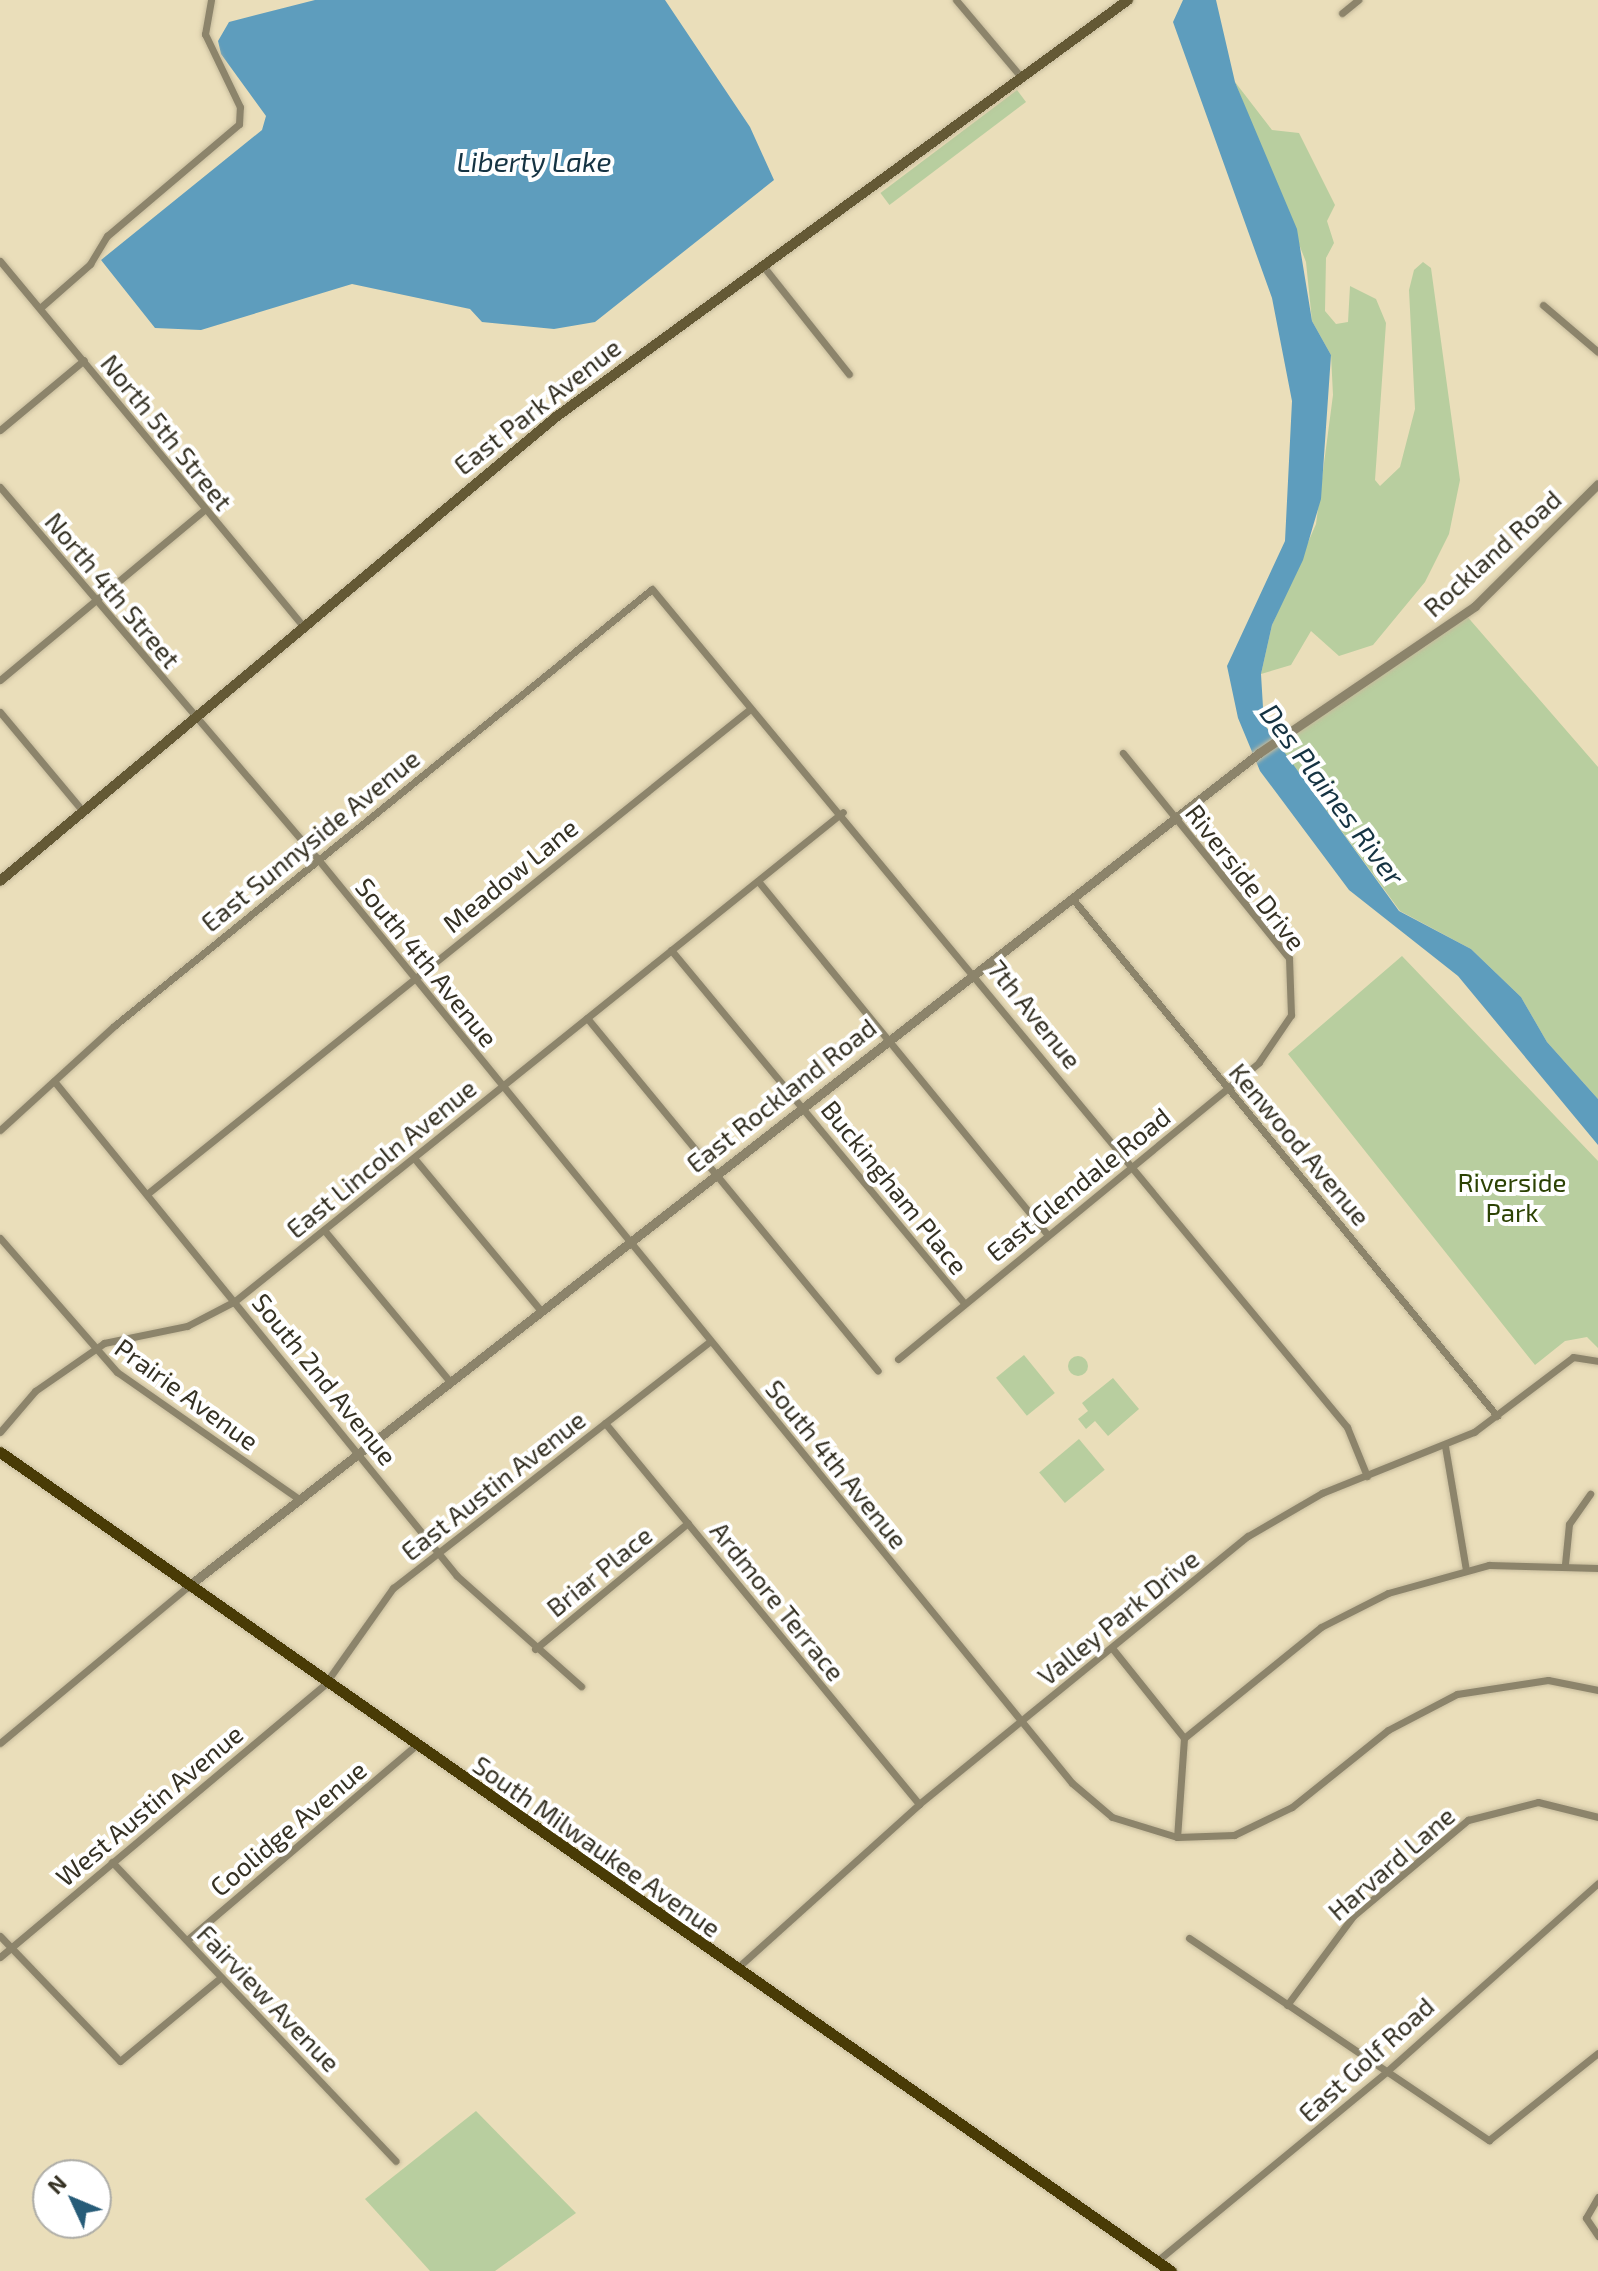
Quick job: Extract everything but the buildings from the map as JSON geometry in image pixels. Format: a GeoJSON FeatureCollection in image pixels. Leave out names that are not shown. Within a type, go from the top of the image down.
{"type":"FeatureCollection","features":[{"type":"Feature","properties":{"kind":"main road","name":"East Park Avenue"},"geometry":{"type":"LineString","coordinates":[[0,881],[556,417],[1128,0]]}},
{"type":"Feature","properties":{"kind":"main road","name":"South Milwaukee Avenue"},"geometry":{"type":"LineString","coordinates":[[0,1452],[325,1684],[1171,2271]]}},
{"type":"Feature","properties":{"kind":"street"},"geometry":{"type":"LineString","coordinates":[[40,308],[90,264],[111,232],[242,117],[209,48],[211,0]]}},
{"type":"Feature","properties":{"kind":"street"},"geometry":{"type":"LineString","coordinates":[[956,0],[1021,77]]}},
{"type":"Feature","properties":{"kind":"street"},"geometry":{"type":"LineString","coordinates":[[1342,13],[1358,0]]}},
{"type":"Feature","properties":{"kind":"street","name":"North 5th Street"},"geometry":{"type":"LineString","coordinates":[[0,261],[304,627]]}},
{"type":"Feature","properties":{"kind":"street"},"geometry":{"type":"LineString","coordinates":[[763,266],[849,374]]}},
{"type":"Feature","properties":{"kind":"street"},"geometry":{"type":"LineString","coordinates":[[1543,305],[1598,352]]}},
{"type":"Feature","properties":{"kind":"street"},"geometry":{"type":"LineString","coordinates":[[0,430],[84,360]]}},
{"type":"Feature","properties":{"kind":"street","name":"Rockland Road"},"geometry":{"type":"LineString","coordinates":[[1413,652],[1494,589],[1598,484]]}},
{"type":"Feature","properties":{"kind":"street","name":"North 4th Street"},"geometry":{"type":"LineString","coordinates":[[0,487],[196,719]]}},
{"type":"Feature","properties":{"kind":"street"},"geometry":{"type":"LineString","coordinates":[[0,680],[204,510]]}},
{"type":"Feature","properties":{"kind":"street","name":"7th Avenue"},"geometry":{"type":"LineString","coordinates":[[652,589],[750,709],[843,812],[1347,1427],[1367,1476]]}},
{"type":"Feature","properties":{"kind":"street","name":"East Sunnyside Avenue"},"geometry":{"type":"LineString","coordinates":[[0,1130],[317,858],[652,589]]}},
{"type":"Feature","properties":{"kind":"street","name":"East Rockland Road"},"geometry":{"type":"LineString","coordinates":[[187,1587],[1175,817],[1293,728],[1413,652]]}},
{"type":"Feature","properties":{"kind":"street","name":"Meadow Lane"},"geometry":{"type":"LineString","coordinates":[[147,1194],[750,709]]}},
{"type":"Feature","properties":{"kind":"street"},"geometry":{"type":"LineString","coordinates":[[0,712],[82,810]]}},
{"type":"Feature","properties":{"kind":"street","name":"South 4th Avenue"},"geometry":{"type":"LineString","coordinates":[[196,719],[317,858],[412,979],[1021,1721],[1112,1817],[1177,1837],[1257,1827],[1388,1730],[1457,1694],[1548,1680],[1598,1690]]}},
{"type":"Feature","properties":{"kind":"street","name":"Riverside Drive"},"geometry":{"type":"LineString","coordinates":[[1123,753],[1289,958],[1295,994],[1280,1037]]}},
{"type":"Feature","properties":{"kind":"street","name":"East Lincoln Avenue"},"geometry":{"type":"LineString","coordinates":[[0,1432],[35,1391],[93,1349],[187,1326],[235,1301],[843,812]]}},
{"type":"Feature","properties":{"kind":"street"},"geometry":{"type":"LineString","coordinates":[[758,881],[1047,1234]]}},
{"type":"Feature","properties":{"kind":"street","name":"Kenwood Avenue"},"geometry":{"type":"LineString","coordinates":[[1072,898],[1497,1416]]}},
{"type":"Feature","properties":{"kind":"street","name":"Buckingham Place"},"geometry":{"type":"LineString","coordinates":[[671,950],[804,1106],[963,1302]]}},
{"type":"Feature","properties":{"kind":"street"},"geometry":{"type":"LineString","coordinates":[[587,1018],[878,1371]]}},
{"type":"Feature","properties":{"kind":"street","name":"East Glendale Road"},"geometry":{"type":"LineString","coordinates":[[898,1359],[963,1302],[1228,1088],[1280,1037]]}},
{"type":"Feature","properties":{"kind":"street","name":"South 2nd Avenue"},"geometry":{"type":"LineString","coordinates":[[54,1081],[440,1552],[535,1649],[581,1686]]}},
{"type":"Feature","properties":{"kind":"street"},"geometry":{"type":"LineString","coordinates":[[414,1158],[541,1311]]}},
{"type":"Feature","properties":{"kind":"street"},"geometry":{"type":"LineString","coordinates":[[324,1230],[450,1382]]}},
{"type":"Feature","properties":{"kind":"street","name":"Prairie Avenue"},"geometry":{"type":"LineString","coordinates":[[0,1238],[93,1349],[299,1499]]}},
{"type":"Feature","properties":{"kind":"street","name":"East Austin Avenue"},"geometry":{"type":"LineString","coordinates":[[325,1684],[393,1588],[710,1341]]}},
{"type":"Feature","properties":{"kind":"street","name":"Valley Park Drive"},"geometry":{"type":"LineString","coordinates":[[736,1969],[919,1804],[1275,1518],[1367,1476],[1445,1446],[1497,1416],[1567,1361],[1582,1355],[1598,1361]]}},
{"type":"Feature","properties":{"kind":"street","name":"Ardmore Terrace"},"geometry":{"type":"LineString","coordinates":[[605,1423],[919,1804]]}},
{"type":"Feature","properties":{"kind":"street"},"geometry":{"type":"LineString","coordinates":[[1445,1446],[1466,1570]]}},
{"type":"Feature","properties":{"kind":"street"},"geometry":{"type":"LineString","coordinates":[[1565,1564],[1569,1524],[1590,1494]]}},
{"type":"Feature","properties":{"kind":"street","name":"Briar Place"},"geometry":{"type":"LineString","coordinates":[[535,1649],[688,1523]]}},
{"type":"Feature","properties":{"kind":"street"},"geometry":{"type":"LineString","coordinates":[[1184,1738],[1321,1627],[1388,1593],[1466,1570],[1565,1564],[1598,1568]]}},
{"type":"Feature","properties":{"kind":"street"},"geometry":{"type":"LineString","coordinates":[[0,1743],[187,1587]]}},
{"type":"Feature","properties":{"kind":"street"},"geometry":{"type":"LineString","coordinates":[[1112,1648],[1184,1738],[1177,1837]]}},
{"type":"Feature","properties":{"kind":"street","name":"West Austin Avenue"},"geometry":{"type":"LineString","coordinates":[[0,1957],[325,1684]]}},
{"type":"Feature","properties":{"kind":"street","name":"Coolidge Avenue"},"geometry":{"type":"LineString","coordinates":[[187,1940],[415,1746]]}},
{"type":"Feature","properties":{"kind":"street","name":"Harvard Lane"},"geometry":{"type":"LineString","coordinates":[[1287,2005],[1353,1916],[1468,1820],[1538,1802],[1598,1817]]}},
{"type":"Feature","properties":{"kind":"street","name":"Fairview Avenue"},"geometry":{"type":"LineString","coordinates":[[112,1862],[396,2161]]}},
{"type":"Feature","properties":{"kind":"street","name":"East Golf Road"},"geometry":{"type":"LineString","coordinates":[[1157,2261],[1386,2072],[1492,1970],[1598,1883]]}},
{"type":"Feature","properties":{"kind":"street"},"geometry":{"type":"LineString","coordinates":[[0,1936],[120,2061],[221,1977]]}},
{"type":"Feature","properties":{"kind":"street"},"geometry":{"type":"LineString","coordinates":[[1189,1938],[1489,2143],[1598,2053]]}},
{"type":"Feature","properties":{"kind":"street"},"geometry":{"type":"LineString","coordinates":[[1598,2197],[1586,2218],[1598,2236]]}},
{"type":"Feature","properties":{"kind":"street"},"geometry":{"type":"LineString","coordinates":[[1149,2271],[1157,2261]]}},
{"type":"Feature","properties":{"kind":"green space"},"geometry":{"type":"Polygon","coordinates":[[[1235,82],[1272,130],[1299,133],[1335,205],[1327,221],[1334,243],[1326,258],[1325,311],[1336,324],[1348,322],[1350,286],[1376,299],[1386,323],[1375,480],[1380,486],[1400,467],[1415,409],[1409,290],[1414,270],[1423,262],[1431,268],[1460,480],[1449,534],[1425,582],[1373,645],[1339,656],[1311,631],[1291,665],[1261,674],[1272,625],[1316,524],[1333,395],[1331,355],[1312,321],[1306,262],[1235,82]]]}},
{"type":"Feature","properties":{"kind":"green space"},"geometry":{"type":"Polygon","coordinates":[[[1017,90],[1026,102],[889,205],[880,193],[1017,90]]]}},
{"type":"Feature","properties":{"kind":"green space"},"geometry":{"type":"Polygon","coordinates":[[[1465,614],[1598,767],[1598,1099],[1547,1042],[1521,997],[1471,949],[1400,911],[1276,741],[1465,614]]]}},
{"type":"Feature","properties":{"kind":"green space","name":"Riverside Park"},"geometry":{"type":"Polygon","coordinates":[[[1402,956],[1598,1161],[1598,1348],[1587,1337],[1565,1341],[1535,1365],[1288,1054],[1402,956]]]}},
{"type":"Feature","properties":{"kind":"green space"},"geometry":{"type":"Polygon","coordinates":[[[1024,1355],[1055,1393],[1027,1416],[996,1378],[1024,1355]]]}},
{"type":"Feature","properties":{"kind":"green space"},"geometry":{"type":"Polygon","coordinates":[[[1078,1356],[1085,1359],[1088,1366],[1085,1373],[1078,1376],[1071,1373],[1068,1366],[1071,1359],[1078,1356]]]}},
{"type":"Feature","properties":{"kind":"green space"},"geometry":{"type":"Polygon","coordinates":[[[1113,1378],[1139,1409],[1108,1436],[1095,1421],[1086,1429],[1078,1419],[1088,1411],[1082,1403],[1113,1378]]]}},
{"type":"Feature","properties":{"kind":"green space"},"geometry":{"type":"Polygon","coordinates":[[[1079,1439],[1105,1470],[1065,1503],[1039,1472],[1079,1439]]]}},
{"type":"Feature","properties":{"kind":"green space"},"geometry":{"type":"Polygon","coordinates":[[[476,2111],[576,2213],[495,2271],[430,2271],[365,2199],[476,2111]]]}},
{"type":"Feature","properties":{"kind":"water","name":"Liberty Lake"},"geometry":{"type":"Polygon","coordinates":[[[315,0],[665,0],[750,127],[774,180],[595,322],[554,329],[482,322],[470,309],[352,284],[201,330],[155,328],[101,260],[262,130],[266,116],[221,54],[218,41],[229,22],[315,0]]]}},
{"type":"Feature","properties":{"kind":"water"},"geometry":{"type":"Polygon","coordinates":[[[1183,0],[1216,0],[1235,82],[1297,229],[1312,321],[1331,355],[1321,499],[1303,560],[1272,625],[1261,674],[1264,724],[1399,911],[1471,949],[1521,997],[1547,1042],[1598,1099],[1598,1145],[1458,976],[1349,890],[1260,771],[1238,718],[1227,666],[1285,541],[1292,401],[1272,298],[1173,22],[1183,0]]]}},
{"type":"Feature","properties":{"kind":"water label","name":"Des Plaines River"},"geometry":{"type":"Point","coordinates":[1333,794]}}]}
